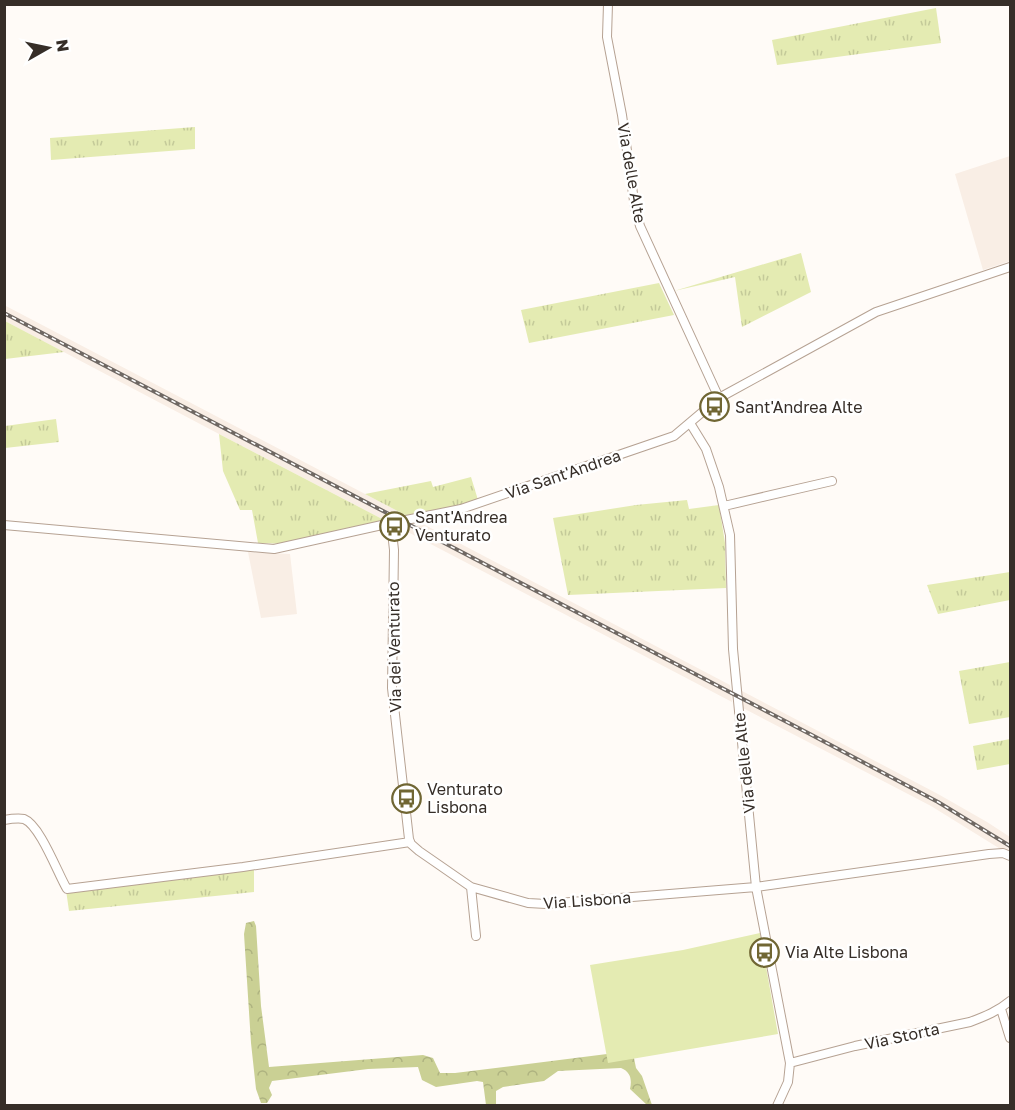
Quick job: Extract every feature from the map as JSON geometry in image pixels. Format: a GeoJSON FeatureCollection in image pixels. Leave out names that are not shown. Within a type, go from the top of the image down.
{"type":"FeatureCollection","features":[{"type":"Feature","properties":{"kind":"street","name":"Via delle Alte"},"geometry":{"type":"LineString","coordinates":[[608,4],[607,37],[638,217],[719,398]]}},
{"type":"Feature","properties":{"kind":"street","name":"Via Sant'Andrea"},"geometry":{"type":"LineString","coordinates":[[4,525],[274,549],[391,522],[461,509],[674,436],[719,398],[876,312],[1011,267]]}},
{"type":"Feature","properties":{"kind":"street","name":"Via delle Alte"},"geometry":{"type":"LineString","coordinates":[[690,423],[706,449],[724,506],[730,535],[733,649],[756,887],[790,1063],[788,1082],[777,1106]]}},
{"type":"Feature","properties":{"kind":"street"},"geometry":{"type":"LineString","coordinates":[[724,506],[832,481]]}},
{"type":"Feature","properties":{"kind":"street","name":"Via dei Venturato"},"geometry":{"type":"LineString","coordinates":[[391,522],[394,550],[392,688],[410,842]]}},
{"type":"Feature","properties":{"kind":"street"},"geometry":{"type":"LineString","coordinates":[[4,820],[23,819],[29,823],[48,850],[67,889],[243,867],[410,842]]}},
{"type":"Feature","properties":{"kind":"street","name":"Via Lisbona"},"geometry":{"type":"LineString","coordinates":[[410,842],[419,851],[471,887],[528,903],[546,904],[756,887],[989,854],[1003,853],[1011,856]]}},
{"type":"Feature","properties":{"kind":"street"},"geometry":{"type":"LineString","coordinates":[[471,887],[476,936]]}},
{"type":"Feature","properties":{"kind":"street","name":"Via Storta"},"geometry":{"type":"LineString","coordinates":[[790,1063],[855,1046],[970,1022],[1001,1009],[1011,1001]]}},
{"type":"Feature","properties":{"kind":"street"},"geometry":{"type":"LineString","coordinates":[[1001,1009],[1011,1038]]}},
{"type":"Feature","properties":{"kind":"shaded area"},"geometry":{"type":"Polygon","coordinates":[[[1010,156],[1010,261],[983,270],[955,174],[1010,156]]]}},
{"type":"Feature","properties":{"kind":"shaded area"},"geometry":{"type":"Polygon","coordinates":[[[4,305],[409,517],[386,521],[219,434],[5,321],[4,305]]]}},
{"type":"Feature","properties":{"kind":"shaded area"},"geometry":{"type":"Polygon","coordinates":[[[423,524],[730,685],[732,702],[402,529],[423,524]]]}},
{"type":"Feature","properties":{"kind":"shaded area"},"geometry":{"type":"Polygon","coordinates":[[[248,552],[290,554],[297,614],[261,618],[248,552]]]}},
{"type":"Feature","properties":{"kind":"shaded area"},"geometry":{"type":"Polygon","coordinates":[[[742,691],[987,822],[1010,837],[1010,855],[931,806],[743,708],[742,691]]]}},
{"type":"Feature","properties":{"kind":"green space"},"geometry":{"type":"Polygon","coordinates":[[[936,8],[941,43],[777,65],[772,40],[936,8]]]}},
{"type":"Feature","properties":{"kind":"green space"},"geometry":{"type":"Polygon","coordinates":[[[195,127],[195,149],[51,160],[50,138],[195,127]]]}},
{"type":"Feature","properties":{"kind":"green space"},"geometry":{"type":"Polygon","coordinates":[[[801,253],[811,292],[742,327],[735,277],[674,291],[801,253]]]}},
{"type":"Feature","properties":{"kind":"green space"},"geometry":{"type":"Polygon","coordinates":[[[659,283],[674,315],[529,343],[521,310],[659,283]]]}},
{"type":"Feature","properties":{"kind":"green space"},"geometry":{"type":"Polygon","coordinates":[[[5,321],[64,352],[5,359],[5,321]]]}},
{"type":"Feature","properties":{"kind":"green space"},"geometry":{"type":"Polygon","coordinates":[[[56,419],[59,442],[5,448],[5,426],[56,419]]]}},
{"type":"Feature","properties":{"kind":"green space"},"geometry":{"type":"Polygon","coordinates":[[[219,434],[386,521],[290,544],[258,543],[252,510],[240,510],[223,471],[219,434]]]}},
{"type":"Feature","properties":{"kind":"green space"},"geometry":{"type":"Polygon","coordinates":[[[471,477],[478,500],[409,517],[365,494],[431,481],[433,487],[471,477]]]}},
{"type":"Feature","properties":{"kind":"green space"},"geometry":{"type":"Polygon","coordinates":[[[687,500],[689,509],[719,505],[725,543],[726,588],[568,595],[553,518],[636,505],[687,500]]]}},
{"type":"Feature","properties":{"kind":"green space"},"geometry":{"type":"Polygon","coordinates":[[[1010,572],[1010,600],[938,614],[927,585],[1010,572]]]}},
{"type":"Feature","properties":{"kind":"green space"},"geometry":{"type":"Polygon","coordinates":[[[1010,662],[1010,717],[969,724],[959,671],[1010,662]]]}},
{"type":"Feature","properties":{"kind":"green space"},"geometry":{"type":"Polygon","coordinates":[[[1010,739],[1010,764],[977,770],[973,746],[1010,739]]]}},
{"type":"Feature","properties":{"kind":"green space"},"geometry":{"type":"Polygon","coordinates":[[[254,868],[254,892],[69,911],[66,890],[254,868]]]}},
{"type":"Feature","properties":{"kind":"green space"},"geometry":{"type":"Polygon","coordinates":[[[254,921],[269,1067],[423,1055],[433,1058],[440,1073],[455,1073],[607,1054],[609,1062],[634,1058],[652,1105],[647,1105],[630,1089],[630,1077],[621,1068],[558,1071],[544,1081],[503,1087],[496,1091],[496,1105],[486,1105],[483,1082],[436,1087],[422,1080],[418,1067],[368,1069],[272,1081],[269,1088],[272,1095],[267,1103],[261,1103],[256,1089],[251,1043],[244,934],[246,923],[254,921]]]}},
{"type":"Feature","properties":{"kind":"green space"},"geometry":{"type":"Polygon","coordinates":[[[760,933],[778,1034],[608,1063],[590,965],[683,950],[760,933]]]}},
{"type":"Feature","properties":{"kind":"railway"},"geometry":{"type":"LineString","coordinates":[[4,313],[808,733],[938,802],[1010,846]]}},
{"type":"Feature","properties":{"kind":"place","name":"Sant'Andrea Alte"},"geometry":{"type":"Point","coordinates":[714,407]}},
{"type":"Feature","properties":{"kind":"place","name":"Sant'Andrea Venturato"},"geometry":{"type":"Point","coordinates":[394,526]}},
{"type":"Feature","properties":{"kind":"place","name":"Venturato Lisbona"},"geometry":{"type":"Point","coordinates":[406,798]}},
{"type":"Feature","properties":{"kind":"place","name":"Via Alte Lisbona"},"geometry":{"type":"Point","coordinates":[764,952]}}]}
